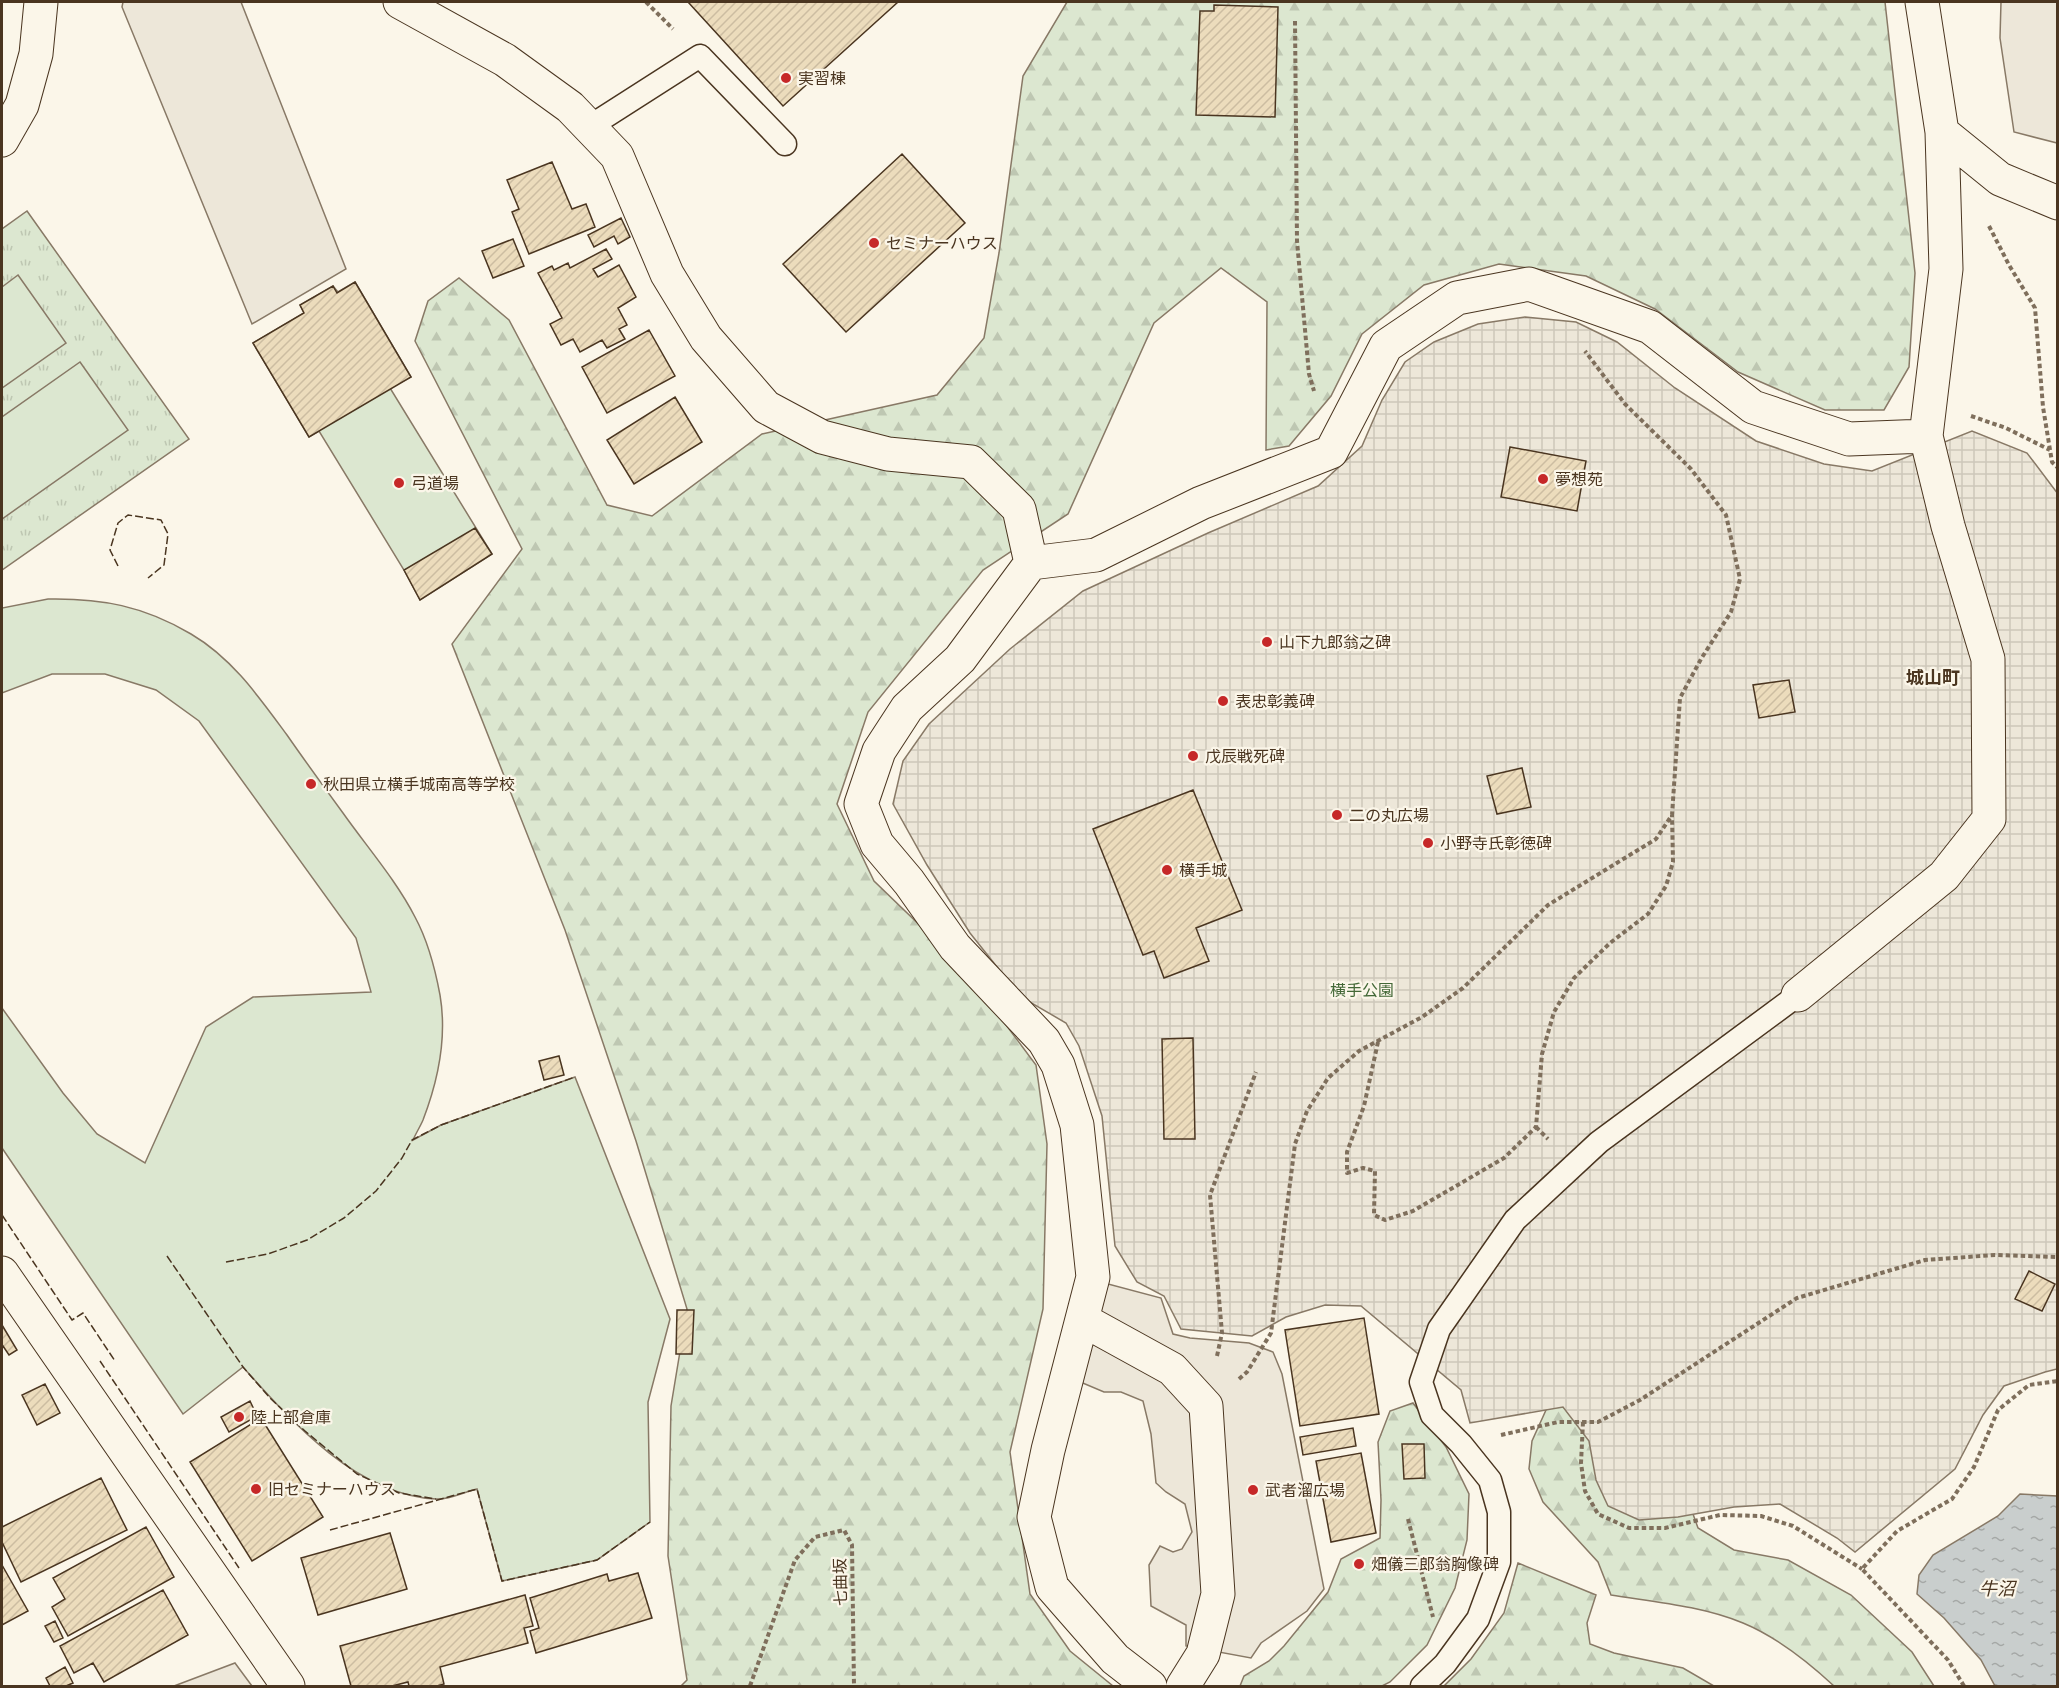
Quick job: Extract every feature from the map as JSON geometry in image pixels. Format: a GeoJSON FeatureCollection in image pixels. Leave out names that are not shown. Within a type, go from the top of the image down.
{"type":"FeatureCollection","features":[{"type":"Feature","properties":{"kind":"street"},"geometry":{"type":"LineString","coordinates":[[2,140],[22,105],[36,54],[41,2]]}},
{"type":"Feature","properties":{"kind":"street"},"geometry":{"type":"LineString","coordinates":[[400,2],[505,60],[570,107],[617,156],[667,274],[706,338],[766,407],[822,436],[888,454],[971,462],[1019,509],[1031,563]]}},
{"type":"Feature","properties":{"kind":"street"},"geometry":{"type":"LineString","coordinates":[[1798,995],[1944,876],[1989,819],[1988,659],[1948,526],[1926,436],[1946,269],[1942,132],[1922,2]]}},
{"type":"Feature","properties":{"kind":"street"},"geometry":{"type":"LineString","coordinates":[[1942,132],[2000,180],[2058,203]]}},
{"type":"Feature","properties":{"kind":"street"},"geometry":{"type":"LineString","coordinates":[[1150,1686],[1115,1659],[1052,1587],[1034,1517],[1048,1450],[1093,1277],[1077,1125],[1058,1065],[1044,1041],[955,947],[909,882],[877,844],[861,804],[879,751],[907,708],[960,659],[1031,563],[1096,555],[1201,503],[1331,452],[1386,346],[1457,298],[1530,284],[1650,327],[1753,407],[1849,439],[1926,436]]}},
{"type":"Feature","properties":{"kind":"street"},"geometry":{"type":"LineString","coordinates":[[2,1273],[288,1686]]}},
{"type":"Feature","properties":{"kind":"street"},"geometry":{"type":"LineString","coordinates":[[1083,1320],[1172,1369],[1206,1406],[1218,1594],[1203,1654],[1183,1686]]}},
{"type":"Feature","properties":{"kind":"lane"},"geometry":{"type":"LineString","coordinates":[[589,127],[700,56],[785,144]]}},
{"type":"Feature","properties":{"kind":"lane"},"geometry":{"type":"LineString","coordinates":[[1422,1686],[1445,1664],[1478,1619],[1498,1562],[1499,1512],[1490,1480],[1461,1444],[1432,1415],[1421,1382],[1439,1329],[1515,1221],[1599,1142],[1798,995]]}},
{"type":"Feature","properties":{"kind":"path"},"geometry":{"type":"LineString","coordinates":[[1295,21],[1297,241],[1309,374],[1331,452]]}},
{"type":"Feature","properties":{"kind":"path"},"geometry":{"type":"LineString","coordinates":[[1988,224],[2035,308],[2040,376],[2050,450],[2052,462],[2058,468]]}},
{"type":"Feature","properties":{"kind":"path"},"geometry":{"type":"LineString","coordinates":[[1378,1041],[1364,1106],[1347,1152],[1347,1173],[1363,1168],[1375,1171],[1374,1215],[1385,1220],[1413,1211],[1504,1158],[1536,1127],[1542,1054],[1554,1012],[1574,978],[1610,943],[1648,914],[1666,886],[1673,862],[1672,815],[1680,698],[1701,659],[1731,612],[1740,579],[1726,515],[1691,468],[1625,404],[1585,350]]}},
{"type":"Feature","properties":{"kind":"path"},"geometry":{"type":"LineString","coordinates":[[1930,403],[2006,428],[2050,450]]}},
{"type":"Feature","properties":{"kind":"path"},"geometry":{"type":"LineString","coordinates":[[1206,1406],[1247,1372],[1271,1333],[1295,1144],[1307,1111],[1328,1078],[1359,1052],[1422,1017],[1463,988],[1548,905],[1656,839],[1672,815]]}},
{"type":"Feature","properties":{"kind":"path"},"geometry":{"type":"LineString","coordinates":[[1206,1406],[1222,1332],[1210,1195],[1256,1072]]}},
{"type":"Feature","properties":{"kind":"path"},"geometry":{"type":"LineString","coordinates":[[1461,1444],[1558,1422],[1598,1422],[1640,1400],[1797,1298],[1925,1260],[1995,1255],[2058,1257]]}},
{"type":"Feature","properties":{"kind":"path"},"geometry":{"type":"LineString","coordinates":[[1862,1569],[1897,1531],[1952,1499],[1974,1467],[1998,1410],[2029,1385],[2058,1380]]}},
{"type":"Feature","properties":{"kind":"path"},"geometry":{"type":"LineString","coordinates":[[1583,1422],[1581,1463],[1585,1491],[1598,1514],[1629,1528],[1665,1528],[1720,1515],[1761,1516],[1793,1526],[1862,1569],[1948,1660],[1964,1686]]}},
{"type":"Feature","properties":{"kind":"path"},"geometry":{"type":"LineString","coordinates":[[1407,1519],[1445,1664]]}},
{"type":"Feature","properties":{"kind":"path","name":"七曲坂"},"geometry":{"type":"LineString","coordinates":[[750,1686],[795,1560],[815,1537],[844,1530],[852,1545],[854,1686]]}},
{"type":"Feature","properties":{"kind":"green space"},"geometry":{"type":"Polygon","coordinates":[[[1067,2],[1885,2],[1915,273],[1909,367],[1884,410],[1825,410],[1738,372],[1655,309],[1586,276],[1499,264],[1424,285],[1362,334],[1331,396],[1289,446],[1266,450],[1267,302],[1221,268],[1154,323],[1068,514],[983,570],[868,712],[837,804],[874,881],[962,966],[1036,1065],[1047,1144],[1043,1309],[1010,1452],[1030,1594],[1070,1651],[1113,1686],[681,1686],[687,1680],[668,1556],[671,1406],[687,1309],[636,1141],[565,930],[452,644],[522,549],[415,341],[428,301],[459,278],[509,320],[607,505],[652,516],[762,434],[937,395],[984,338],[999,253],[1023,76],[1067,2]]]}},
{"type":"Feature","properties":{"kind":"green space"},"geometry":{"type":"Polygon","coordinates":[[[27,211],[189,439],[2,570],[2,229],[27,211]]]}},
{"type":"Feature","properties":{"kind":"green space"},"geometry":{"type":"Polygon","coordinates":[[[18,275],[66,343],[2,388],[2,287],[18,275]]]}},
{"type":"Feature","properties":{"kind":"green space","name":"弓道場"},"geometry":{"type":"Polygon","coordinates":[[[355,282],[411,377],[390,388],[492,554],[420,600],[319,431],[309,437],[253,343],[304,313],[300,305],[333,286],[338,292],[355,282]]]}},
{"type":"Feature","properties":{"kind":"green space"},"geometry":{"type":"Polygon","coordinates":[[[80,362],[128,430],[2,519],[2,417],[80,362]]]}},
{"type":"Feature","properties":{"kind":"green space"},"geometry":{"type":"Polygon","coordinates":[[[48,599],[104,602],[139,610],[174,624],[206,644],[232,666],[266,707],[399,890],[420,926],[427,945],[436,975],[442,1011],[442,1042],[437,1074],[423,1120],[413,1140],[441,1125],[575,1077],[670,1319],[648,1402],[650,1522],[597,1560],[502,1581],[477,1489],[436,1499],[407,1494],[380,1485],[353,1470],[305,1432],[243,1367],[183,1414],[2,1148],[2,1008],[63,1093],[97,1134],[145,1163],[206,1027],[253,997],[371,992],[356,938],[199,721],[156,690],[105,674],[52,674],[2,693],[2,608],[48,599]]]}},
{"type":"Feature","properties":{"kind":"green space"},"geometry":{"type":"Polygon","coordinates":[[[1617,1351],[1687,1497],[1698,1528],[1734,1550],[1788,1560],[1851,1595],[1912,1652],[1934,1686],[1834,1686],[1791,1650],[1743,1623],[1711,1612],[1611,1595],[1598,1562],[1543,1502],[1529,1469],[1532,1441],[1551,1399],[1617,1351]]]}},
{"type":"Feature","properties":{"kind":"green space"},"geometry":{"type":"Polygon","coordinates":[[[1413,1403],[1446,1447],[1469,1494],[1467,1540],[1455,1588],[1427,1645],[1390,1682],[1382,1686],[1240,1686],[1244,1676],[1269,1661],[1284,1646],[1328,1592],[1341,1559],[1380,1538],[1378,1442],[1390,1411],[1413,1403]]]}},
{"type":"Feature","properties":{"kind":"green space"},"geometry":{"type":"Polygon","coordinates":[[[1518,1563],[1596,1595],[1587,1623],[1590,1644],[1614,1653],[1683,1668],[1714,1686],[1444,1686],[1471,1659],[1504,1613],[1518,1563]]]}},
{"type":"Feature","properties":{"kind":"shaded area"},"geometry":{"type":"Polygon","coordinates":[[[123,2],[241,2],[346,269],[252,324],[122,7],[123,2]]]}},
{"type":"Feature","properties":{"kind":"shaded area"},"geometry":{"type":"Polygon","coordinates":[[[2001,2],[2057,2],[2057,143],[2014,132],[2000,38],[2001,2]]]}},
{"type":"Feature","properties":{"kind":"shaded area"},"geometry":{"type":"Polygon","coordinates":[[[1525,317],[1576,322],[1617,342],[1675,388],[1756,441],[1824,464],[1872,471],[1972,431],[2027,453],[2058,494],[2057,1369],[2004,1386],[1983,1415],[1955,1469],[1855,1552],[1837,1538],[1780,1504],[1734,1507],[1678,1517],[1639,1520],[1608,1506],[1596,1480],[1589,1441],[1563,1407],[1470,1423],[1461,1390],[1361,1306],[1325,1305],[1286,1317],[1252,1336],[1181,1329],[1164,1296],[1137,1282],[1115,1246],[1102,1116],[1079,1046],[1066,1023],[1021,997],[970,933],[927,865],[893,804],[903,761],[929,724],[1010,649],[1083,591],[1208,533],[1318,486],[1362,446],[1382,400],[1405,362],[1434,342],[1478,324],[1525,317]]]}},
{"type":"Feature","properties":{"kind":"shaded area"},"geometry":{"type":"Polygon","coordinates":[[[1078,1276],[1161,1298],[1173,1334],[1190,1338],[1249,1343],[1273,1352],[1282,1374],[1324,1589],[1307,1611],[1261,1643],[1251,1658],[1186,1646],[1186,1625],[1151,1606],[1149,1565],[1160,1546],[1173,1552],[1182,1549],[1192,1532],[1185,1504],[1156,1483],[1151,1434],[1143,1401],[1121,1392],[1104,1392],[1052,1370],[1078,1276]]]}},
{"type":"Feature","properties":{"kind":"shaded area"},"geometry":{"type":"Polygon","coordinates":[[[235,1663],[252,1686],[174,1686],[235,1663]]]}},
{"type":"Feature","properties":{"kind":"water","name":"牛沼"},"geometry":{"type":"Polygon","coordinates":[[[2020,1494],[2057,1496],[2057,1686],[1995,1686],[1981,1660],[1944,1618],[1917,1594],[1919,1575],[1933,1555],[1998,1516],[2020,1494]]]}},
{"type":"Feature","properties":{"kind":"building","name":"実習棟"},"geometry":{"type":"Polygon","coordinates":[[[688,2],[898,2],[783,106],[688,2]]]}},
{"type":"Feature","properties":{"kind":"building"},"geometry":{"type":"Polygon","coordinates":[[[1214,5],[1278,7],[1275,117],[1196,115],[1200,11],[1214,11],[1214,5]]]}},
{"type":"Feature","properties":{"kind":"building","name":"セミナーハウス"},"geometry":{"type":"Polygon","coordinates":[[[902,154],[965,223],[846,332],[783,264],[902,154]]]}},
{"type":"Feature","properties":{"kind":"building"},"geometry":{"type":"Polygon","coordinates":[[[552,162],[572,209],[586,204],[595,227],[529,254],[512,212],[519,209],[507,180],[552,162]]]}},
{"type":"Feature","properties":{"kind":"building"},"geometry":{"type":"Polygon","coordinates":[[[621,218],[630,237],[618,244],[614,236],[594,247],[588,235],[621,218]]]}},
{"type":"Feature","properties":{"kind":"building"},"geometry":{"type":"Polygon","coordinates":[[[513,239],[524,266],[493,278],[482,251],[513,239]]]}},
{"type":"Feature","properties":{"kind":"building"},"geometry":{"type":"Polygon","coordinates":[[[606,249],[612,259],[593,269],[598,277],[619,265],[636,297],[618,308],[627,325],[619,329],[625,339],[607,348],[602,340],[580,352],[573,339],[561,345],[550,324],[562,318],[538,273],[552,266],[554,270],[568,263],[570,268],[606,249]]]}},
{"type":"Feature","properties":{"kind":"building"},"geometry":{"type":"Polygon","coordinates":[[[355,282],[411,377],[309,437],[253,343],[304,313],[300,305],[333,286],[337,293],[355,282]]]}},
{"type":"Feature","properties":{"kind":"building"},"geometry":{"type":"Polygon","coordinates":[[[649,330],[675,376],[607,413],[582,367],[649,330]]]}},
{"type":"Feature","properties":{"kind":"building"},"geometry":{"type":"Polygon","coordinates":[[[675,397],[702,442],[634,484],[607,440],[675,397]]]}},
{"type":"Feature","properties":{"kind":"building","name":"夢想苑"},"geometry":{"type":"Polygon","coordinates":[[[1510,447],[1586,461],[1577,511],[1501,497],[1510,447]]]}},
{"type":"Feature","properties":{"kind":"building"},"geometry":{"type":"Polygon","coordinates":[[[475,528],[492,554],[420,600],[404,570],[475,528]]]}},
{"type":"Feature","properties":{"kind":"building"},"geometry":{"type":"Polygon","coordinates":[[[1789,680],[1795,712],[1759,718],[1753,685],[1789,680]]]}},
{"type":"Feature","properties":{"kind":"building"},"geometry":{"type":"Polygon","coordinates":[[[1522,768],[1531,807],[1497,814],[1487,776],[1522,768]]]}},
{"type":"Feature","properties":{"kind":"building","name":"横手城"},"geometry":{"type":"Polygon","coordinates":[[[1193,790],[1242,910],[1196,928],[1209,961],[1164,978],[1154,951],[1143,955],[1093,829],[1193,790]]]}},
{"type":"Feature","properties":{"kind":"building"},"geometry":{"type":"Polygon","coordinates":[[[1193,1038],[1195,1139],[1164,1139],[1162,1039],[1193,1038]]]}},
{"type":"Feature","properties":{"kind":"building"},"geometry":{"type":"Polygon","coordinates":[[[559,1056],[564,1075],[544,1080],[539,1061],[559,1056]]]}},
{"type":"Feature","properties":{"kind":"building"},"geometry":{"type":"Polygon","coordinates":[[[2029,1271],[2055,1284],[2042,1311],[2015,1299],[2029,1271]]]}},
{"type":"Feature","properties":{"kind":"building"},"geometry":{"type":"Polygon","coordinates":[[[677,1310],[694,1310],[692,1354],[676,1354],[677,1310]]]}},
{"type":"Feature","properties":{"kind":"building"},"geometry":{"type":"Polygon","coordinates":[[[1364,1318],[1379,1414],[1300,1426],[1285,1330],[1364,1318]]]}},
{"type":"Feature","properties":{"kind":"building"},"geometry":{"type":"Polygon","coordinates":[[[2,1325],[17,1350],[9,1355],[2,1347],[2,1325]]]}},
{"type":"Feature","properties":{"kind":"building"},"geometry":{"type":"Polygon","coordinates":[[[45,1384],[60,1413],[37,1425],[22,1395],[45,1384]]]}},
{"type":"Feature","properties":{"kind":"building","name":"陸上部倉庫"},"geometry":{"type":"Polygon","coordinates":[[[250,1401],[257,1416],[229,1432],[221,1417],[250,1401]]]}},
{"type":"Feature","properties":{"kind":"building","name":"旧セミナーハウス"},"geometry":{"type":"Polygon","coordinates":[[[261,1418],[323,1517],[252,1561],[190,1462],[261,1418]]]}},
{"type":"Feature","properties":{"kind":"building"},"geometry":{"type":"Polygon","coordinates":[[[1353,1428],[1356,1446],[1303,1455],[1300,1437],[1353,1428]]]}},
{"type":"Feature","properties":{"kind":"building"},"geometry":{"type":"Polygon","coordinates":[[[1402,1444],[1424,1444],[1425,1478],[1404,1479],[1402,1444]]]}},
{"type":"Feature","properties":{"kind":"building"},"geometry":{"type":"Polygon","coordinates":[[[1361,1453],[1376,1533],[1331,1542],[1316,1461],[1361,1453]]]}},
{"type":"Feature","properties":{"kind":"building"},"geometry":{"type":"Polygon","coordinates":[[[101,1478],[127,1530],[21,1582],[2,1542],[2,1527],[101,1478]]]}},
{"type":"Feature","properties":{"kind":"building"},"geometry":{"type":"Polygon","coordinates":[[[146,1527],[174,1577],[68,1636],[52,1607],[65,1599],[53,1578],[146,1527]]]}},
{"type":"Feature","properties":{"kind":"building"},"geometry":{"type":"Polygon","coordinates":[[[390,1533],[407,1589],[318,1615],[301,1558],[390,1533]]]}},
{"type":"Feature","properties":{"kind":"building"},"geometry":{"type":"Polygon","coordinates":[[[2,1565],[28,1611],[2,1625],[2,1565]]]}},
{"type":"Feature","properties":{"kind":"building"},"geometry":{"type":"Polygon","coordinates":[[[638,1573],[652,1618],[536,1653],[530,1631],[539,1628],[530,1598],[607,1574],[609,1581],[638,1573]]]}},
{"type":"Feature","properties":{"kind":"building"},"geometry":{"type":"Polygon","coordinates":[[[163,1590],[188,1635],[104,1682],[93,1663],[74,1673],[60,1646],[163,1590]]]}},
{"type":"Feature","properties":{"kind":"building"},"geometry":{"type":"Polygon","coordinates":[[[525,1595],[533,1626],[524,1628],[528,1643],[440,1667],[444,1684],[437,1686],[409,1686],[408,1682],[392,1686],[351,1686],[340,1646],[525,1595]]]}},
{"type":"Feature","properties":{"kind":"building"},"geometry":{"type":"Polygon","coordinates":[[[55,1621],[63,1638],[54,1642],[45,1626],[55,1621]]]}},
{"type":"Feature","properties":{"kind":"building"},"geometry":{"type":"Polygon","coordinates":[[[65,1667],[73,1683],[66,1686],[50,1686],[46,1678],[65,1667]]]}},
{"type":"Feature","properties":{"kind":"fence"},"geometry":{"type":"LineString","coordinates":[[118,566],[110,550],[118,523],[128,515],[161,520],[168,534],[164,565],[148,578]]}},
{"type":"Feature","properties":{"kind":"fence"},"geometry":{"type":"LineString","coordinates":[[226,1262],[268,1254],[307,1240],[344,1218],[376,1191],[402,1158],[412,1140],[441,1125],[575,1077]]}},
{"type":"Feature","properties":{"kind":"fence"},"geometry":{"type":"LineString","coordinates":[[2,1215],[72,1320],[83,1313],[115,1361]]}},
{"type":"Feature","properties":{"kind":"fence"},"geometry":{"type":"LineString","coordinates":[[167,1256],[243,1367],[270,1398],[305,1431],[357,1474],[399,1493],[436,1499]]}},
{"type":"Feature","properties":{"kind":"fence"},"geometry":{"type":"LineString","coordinates":[[100,1361],[239,1568]]}},
{"type":"Feature","properties":{"kind":"fence"},"geometry":{"type":"LineString","coordinates":[[330,1530],[477,1489],[502,1581],[597,1560],[650,1522]]}},
{"type":"Feature","properties":{"kind":"place","name":"実習棟"},"geometry":{"type":"Point","coordinates":[786,78]}},
{"type":"Feature","properties":{"kind":"place","name":"セミナーハウス"},"geometry":{"type":"Point","coordinates":[874,243]}},
{"type":"Feature","properties":{"kind":"place","name":"夢想苑"},"geometry":{"type":"Point","coordinates":[1543,479]}},
{"type":"Feature","properties":{"kind":"place","name":"弓道場"},"geometry":{"type":"Point","coordinates":[399,483]}},
{"type":"Feature","properties":{"kind":"place","name":"山下九郎翁之碑"},"geometry":{"type":"Point","coordinates":[1267,642]}},
{"type":"Feature","properties":{"kind":"place","name":"表忠彰義碑"},"geometry":{"type":"Point","coordinates":[1223,701]}},
{"type":"Feature","properties":{"kind":"place","name":"戊辰戦死碑"},"geometry":{"type":"Point","coordinates":[1193,756]}},
{"type":"Feature","properties":{"kind":"place","name":"秋田県立横手城南高等学校"},"geometry":{"type":"Point","coordinates":[311,784]}},
{"type":"Feature","properties":{"kind":"place","name":"二の丸広場"},"geometry":{"type":"Point","coordinates":[1337,815]}},
{"type":"Feature","properties":{"kind":"place","name":"小野寺氏彰徳碑"},"geometry":{"type":"Point","coordinates":[1428,843]}},
{"type":"Feature","properties":{"kind":"place","name":"横手城"},"geometry":{"type":"Point","coordinates":[1167,870]}},
{"type":"Feature","properties":{"kind":"place","name":"陸上部倉庫"},"geometry":{"type":"Point","coordinates":[239,1417]}},
{"type":"Feature","properties":{"kind":"place","name":"旧セミナーハウス"},"geometry":{"type":"Point","coordinates":[256,1489]}},
{"type":"Feature","properties":{"kind":"place","name":"武者溜広場"},"geometry":{"type":"Point","coordinates":[1253,1490]}},
{"type":"Feature","properties":{"kind":"place","name":"畑儀三郎翁胸像碑"},"geometry":{"type":"Point","coordinates":[1359,1564]}},
{"type":"Feature","properties":{"kind":"district","name":"城山町"},"geometry":{"type":"Point","coordinates":[1933,677]}},
{"type":"Feature","properties":{"kind":"park label","name":"横手公園"},"geometry":{"type":"Point","coordinates":[1362,990]}}]}
